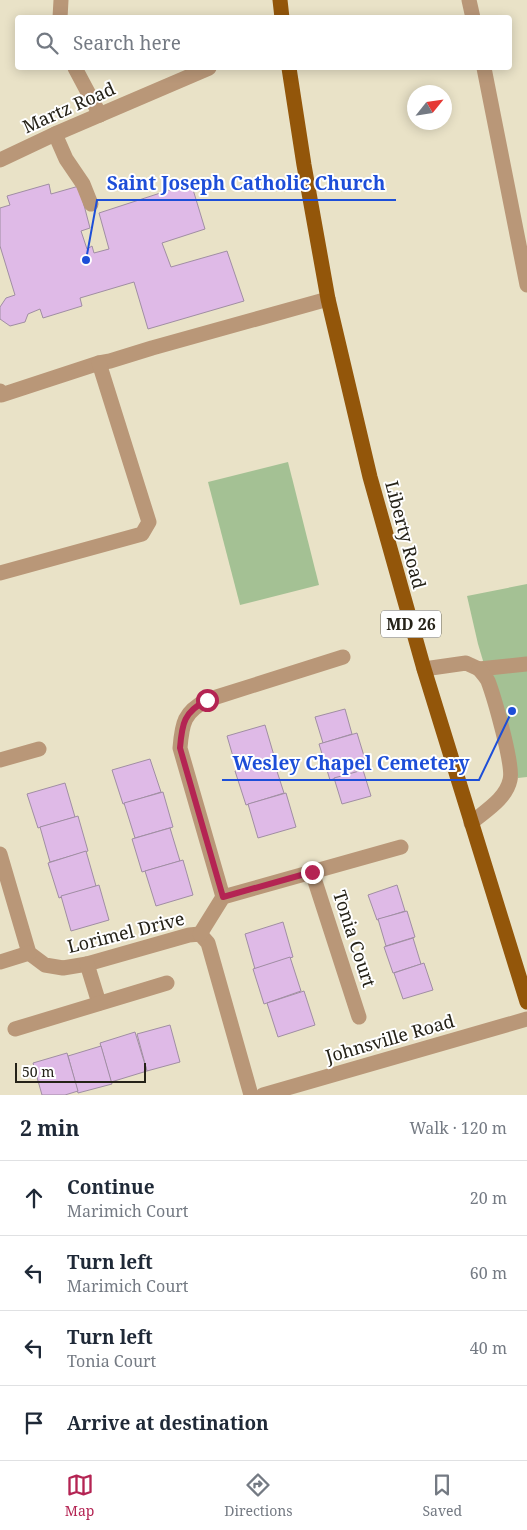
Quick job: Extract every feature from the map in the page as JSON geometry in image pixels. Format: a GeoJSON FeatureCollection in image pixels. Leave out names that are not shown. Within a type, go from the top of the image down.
{"type":"FeatureCollection","features":[{"type":"Feature","properties":{"kind":"main road"},"geometry":{"type":"LineString","coordinates":[[280,0],[282,15]]}},
{"type":"Feature","properties":{"kind":"main road","name":"Liberty Road"},"geometry":{"type":"LineString","coordinates":[[289,70],[328,299],[370,477],[424,669],[527,1002]]}},
{"type":"Feature","properties":{"kind":"street"},"geometry":{"type":"LineString","coordinates":[[60,15],[61,0]]}},
{"type":"Feature","properties":{"kind":"street"},"geometry":{"type":"LineString","coordinates":[[469,0],[472,15]]}},
{"type":"Feature","properties":{"kind":"street"},"geometry":{"type":"LineString","coordinates":[[76,70],[100,115]]}},
{"type":"Feature","properties":{"kind":"street","name":"Martz Road"},"geometry":{"type":"LineString","coordinates":[[0,160],[55,134],[204,70]]}},
{"type":"Feature","properties":{"kind":"street"},"geometry":{"type":"LineString","coordinates":[[484,70],[527,286]]}},
{"type":"Feature","properties":{"kind":"street"},"geometry":{"type":"LineString","coordinates":[[55,134],[66,159],[83,184],[91,204]]}},
{"type":"Feature","properties":{"kind":"street"},"geometry":{"type":"LineString","coordinates":[[0,391],[1,395],[104,362],[328,299]]}},
{"type":"Feature","properties":{"kind":"street"},"geometry":{"type":"LineString","coordinates":[[0,573],[142,534],[148,522],[104,362]]}},
{"type":"Feature","properties":{"kind":"street"},"geometry":{"type":"LineString","coordinates":[[200,934],[223,897],[180,748],[181,734],[188,714],[195,706],[207,700],[343,657]]}},
{"type":"Feature","properties":{"kind":"street"},"geometry":{"type":"LineString","coordinates":[[424,669],[466,663],[479,669],[488,679],[508,758],[511,778],[501,797],[472,823]]}},
{"type":"Feature","properties":{"kind":"street"},"geometry":{"type":"LineString","coordinates":[[479,669],[527,664]]}},
{"type":"Feature","properties":{"kind":"street"},"geometry":{"type":"LineString","coordinates":[[0,760],[39,749]]}},
{"type":"Feature","properties":{"kind":"street","name":"Tonia Court"},"geometry":{"type":"LineString","coordinates":[[223,897],[401,847]]}},
{"type":"Feature","properties":{"kind":"street"},"geometry":{"type":"LineString","coordinates":[[0,854],[29,952],[0,962]]}},
{"type":"Feature","properties":{"kind":"street","name":"Tonia Court"},"geometry":{"type":"LineString","coordinates":[[312,872],[359,1017]]}},
{"type":"Feature","properties":{"kind":"street","name":"Lorimel Drive"},"geometry":{"type":"LineString","coordinates":[[29,952],[45,965],[63,968],[87,964],[189,935],[200,934],[208,943],[251,1095]]}},
{"type":"Feature","properties":{"kind":"street"},"geometry":{"type":"LineString","coordinates":[[87,964],[99,1003]]}},
{"type":"Feature","properties":{"kind":"street"},"geometry":{"type":"LineString","coordinates":[[15,1029],[167,983]]}},
{"type":"Feature","properties":{"kind":"street","name":"Johnsville Road"},"geometry":{"type":"LineString","coordinates":[[263,1095],[527,1019]]}},
{"type":"Feature","properties":{"kind":"green space"},"geometry":{"type":"Polygon","coordinates":[[[288,462],[319,585],[240,605],[208,482],[288,462]]]}},
{"type":"Feature","properties":{"kind":"green space"},"geometry":{"type":"Polygon","coordinates":[[[527,584],[527,777],[518,778],[478,644],[467,596],[527,584]]]}},
{"type":"Feature","properties":{"kind":"building"},"geometry":{"type":"Polygon","coordinates":[[[191,183],[205,229],[162,243],[171,267],[227,251],[244,301],[148,329],[134,282],[80,298],[82,306],[43,318],[40,309],[28,314],[25,322],[10,326],[0,319],[0,307],[6,298],[15,295],[0,246],[0,208],[10,205],[7,196],[49,184],[51,194],[79,186],[90,228],[81,231],[87,249],[92,246],[94,253],[109,249],[99,213],[191,183]]]}},
{"type":"Feature","properties":{"kind":"building"},"geometry":{"type":"Polygon","coordinates":[[[345,709],[352,734],[323,743],[315,717],[345,709]]]}},
{"type":"Feature","properties":{"kind":"building"},"geometry":{"type":"Polygon","coordinates":[[[265,725],[275,759],[237,770],[227,736],[265,725]]]}},
{"type":"Feature","properties":{"kind":"building"},"geometry":{"type":"Polygon","coordinates":[[[357,733],[368,769],[330,780],[319,744],[357,733]]]}},
{"type":"Feature","properties":{"kind":"building"},"geometry":{"type":"Polygon","coordinates":[[[150,759],[161,792],[123,804],[112,770],[150,759]]]}},
{"type":"Feature","properties":{"kind":"building"},"geometry":{"type":"Polygon","coordinates":[[[273,759],[284,793],[246,805],[235,771],[273,759]]]}},
{"type":"Feature","properties":{"kind":"building"},"geometry":{"type":"Polygon","coordinates":[[[363,770],[371,796],[342,804],[334,778],[363,770]]]}},
{"type":"Feature","properties":{"kind":"building"},"geometry":{"type":"Polygon","coordinates":[[[65,783],[75,817],[38,828],[27,794],[65,783]]]}},
{"type":"Feature","properties":{"kind":"building"},"geometry":{"type":"Polygon","coordinates":[[[163,792],[173,827],[135,838],[124,803],[163,792]]]}},
{"type":"Feature","properties":{"kind":"building"},"geometry":{"type":"Polygon","coordinates":[[[286,793],[296,827],[258,838],[248,804],[286,793]]]}},
{"type":"Feature","properties":{"kind":"building"},"geometry":{"type":"Polygon","coordinates":[[[78,816],[88,851],[50,862],[40,827],[78,816]]]}},
{"type":"Feature","properties":{"kind":"building"},"geometry":{"type":"Polygon","coordinates":[[[170,828],[180,861],[142,872],[132,839],[170,828]]]}},
{"type":"Feature","properties":{"kind":"building"},"geometry":{"type":"Polygon","coordinates":[[[86,851],[96,886],[59,898],[48,863],[86,851]]]}},
{"type":"Feature","properties":{"kind":"building"},"geometry":{"type":"Polygon","coordinates":[[[183,860],[193,895],[156,906],[145,871],[183,860]]]}},
{"type":"Feature","properties":{"kind":"building"},"geometry":{"type":"Polygon","coordinates":[[[99,885],[109,920],[71,931],[61,896],[99,885]]]}},
{"type":"Feature","properties":{"kind":"building"},"geometry":{"type":"Polygon","coordinates":[[[397,885],[405,911],[377,920],[368,895],[397,885]]]}},
{"type":"Feature","properties":{"kind":"building"},"geometry":{"type":"Polygon","coordinates":[[[407,911],[415,937],[386,946],[378,919],[407,911]]]}},
{"type":"Feature","properties":{"kind":"building"},"geometry":{"type":"Polygon","coordinates":[[[283,922],[293,957],[255,969],[245,934],[283,922]]]}},
{"type":"Feature","properties":{"kind":"building"},"geometry":{"type":"Polygon","coordinates":[[[413,938],[421,964],[393,973],[384,947],[413,938]]]}},
{"type":"Feature","properties":{"kind":"building"},"geometry":{"type":"Polygon","coordinates":[[[290,957],[301,991],[264,1004],[253,969],[290,957]]]}},
{"type":"Feature","properties":{"kind":"building"},"geometry":{"type":"Polygon","coordinates":[[[424,963],[433,990],[403,999],[394,973],[424,963]]]}},
{"type":"Feature","properties":{"kind":"building"},"geometry":{"type":"Polygon","coordinates":[[[304,991],[315,1025],[278,1037],[267,1003],[304,991]]]}},
{"type":"Feature","properties":{"kind":"building"},"geometry":{"type":"Polygon","coordinates":[[[170,1025],[180,1062],[147,1071],[137,1034],[170,1025]]]}},
{"type":"Feature","properties":{"kind":"building"},"geometry":{"type":"Polygon","coordinates":[[[135,1032],[147,1071],[111,1082],[100,1043],[135,1032]]]}},
{"type":"Feature","properties":{"kind":"building"},"geometry":{"type":"Polygon","coordinates":[[[101,1046],[112,1084],[78,1093],[68,1056],[101,1046]]]}},
{"type":"Feature","properties":{"kind":"building"},"geometry":{"type":"Polygon","coordinates":[[[67,1053],[78,1091],[65,1095],[42,1095],[33,1063],[67,1053]]]}},
{"type":"Feature","properties":{"kind":"place","name":"Saint Joseph Catholic Church"},"geometry":{"type":"Point","coordinates":[86,260]}},
{"type":"Feature","properties":{"kind":"place","name":"Wesley Chapel Cemetery"},"geometry":{"type":"Point","coordinates":[512,711]}},
{"type":"Feature","properties":{"kind":"route"},"geometry":{"type":"LineString","coordinates":[[207,700],[195,706],[188,714],[181,734],[180,748],[223,897],[312,872]]}}]}
